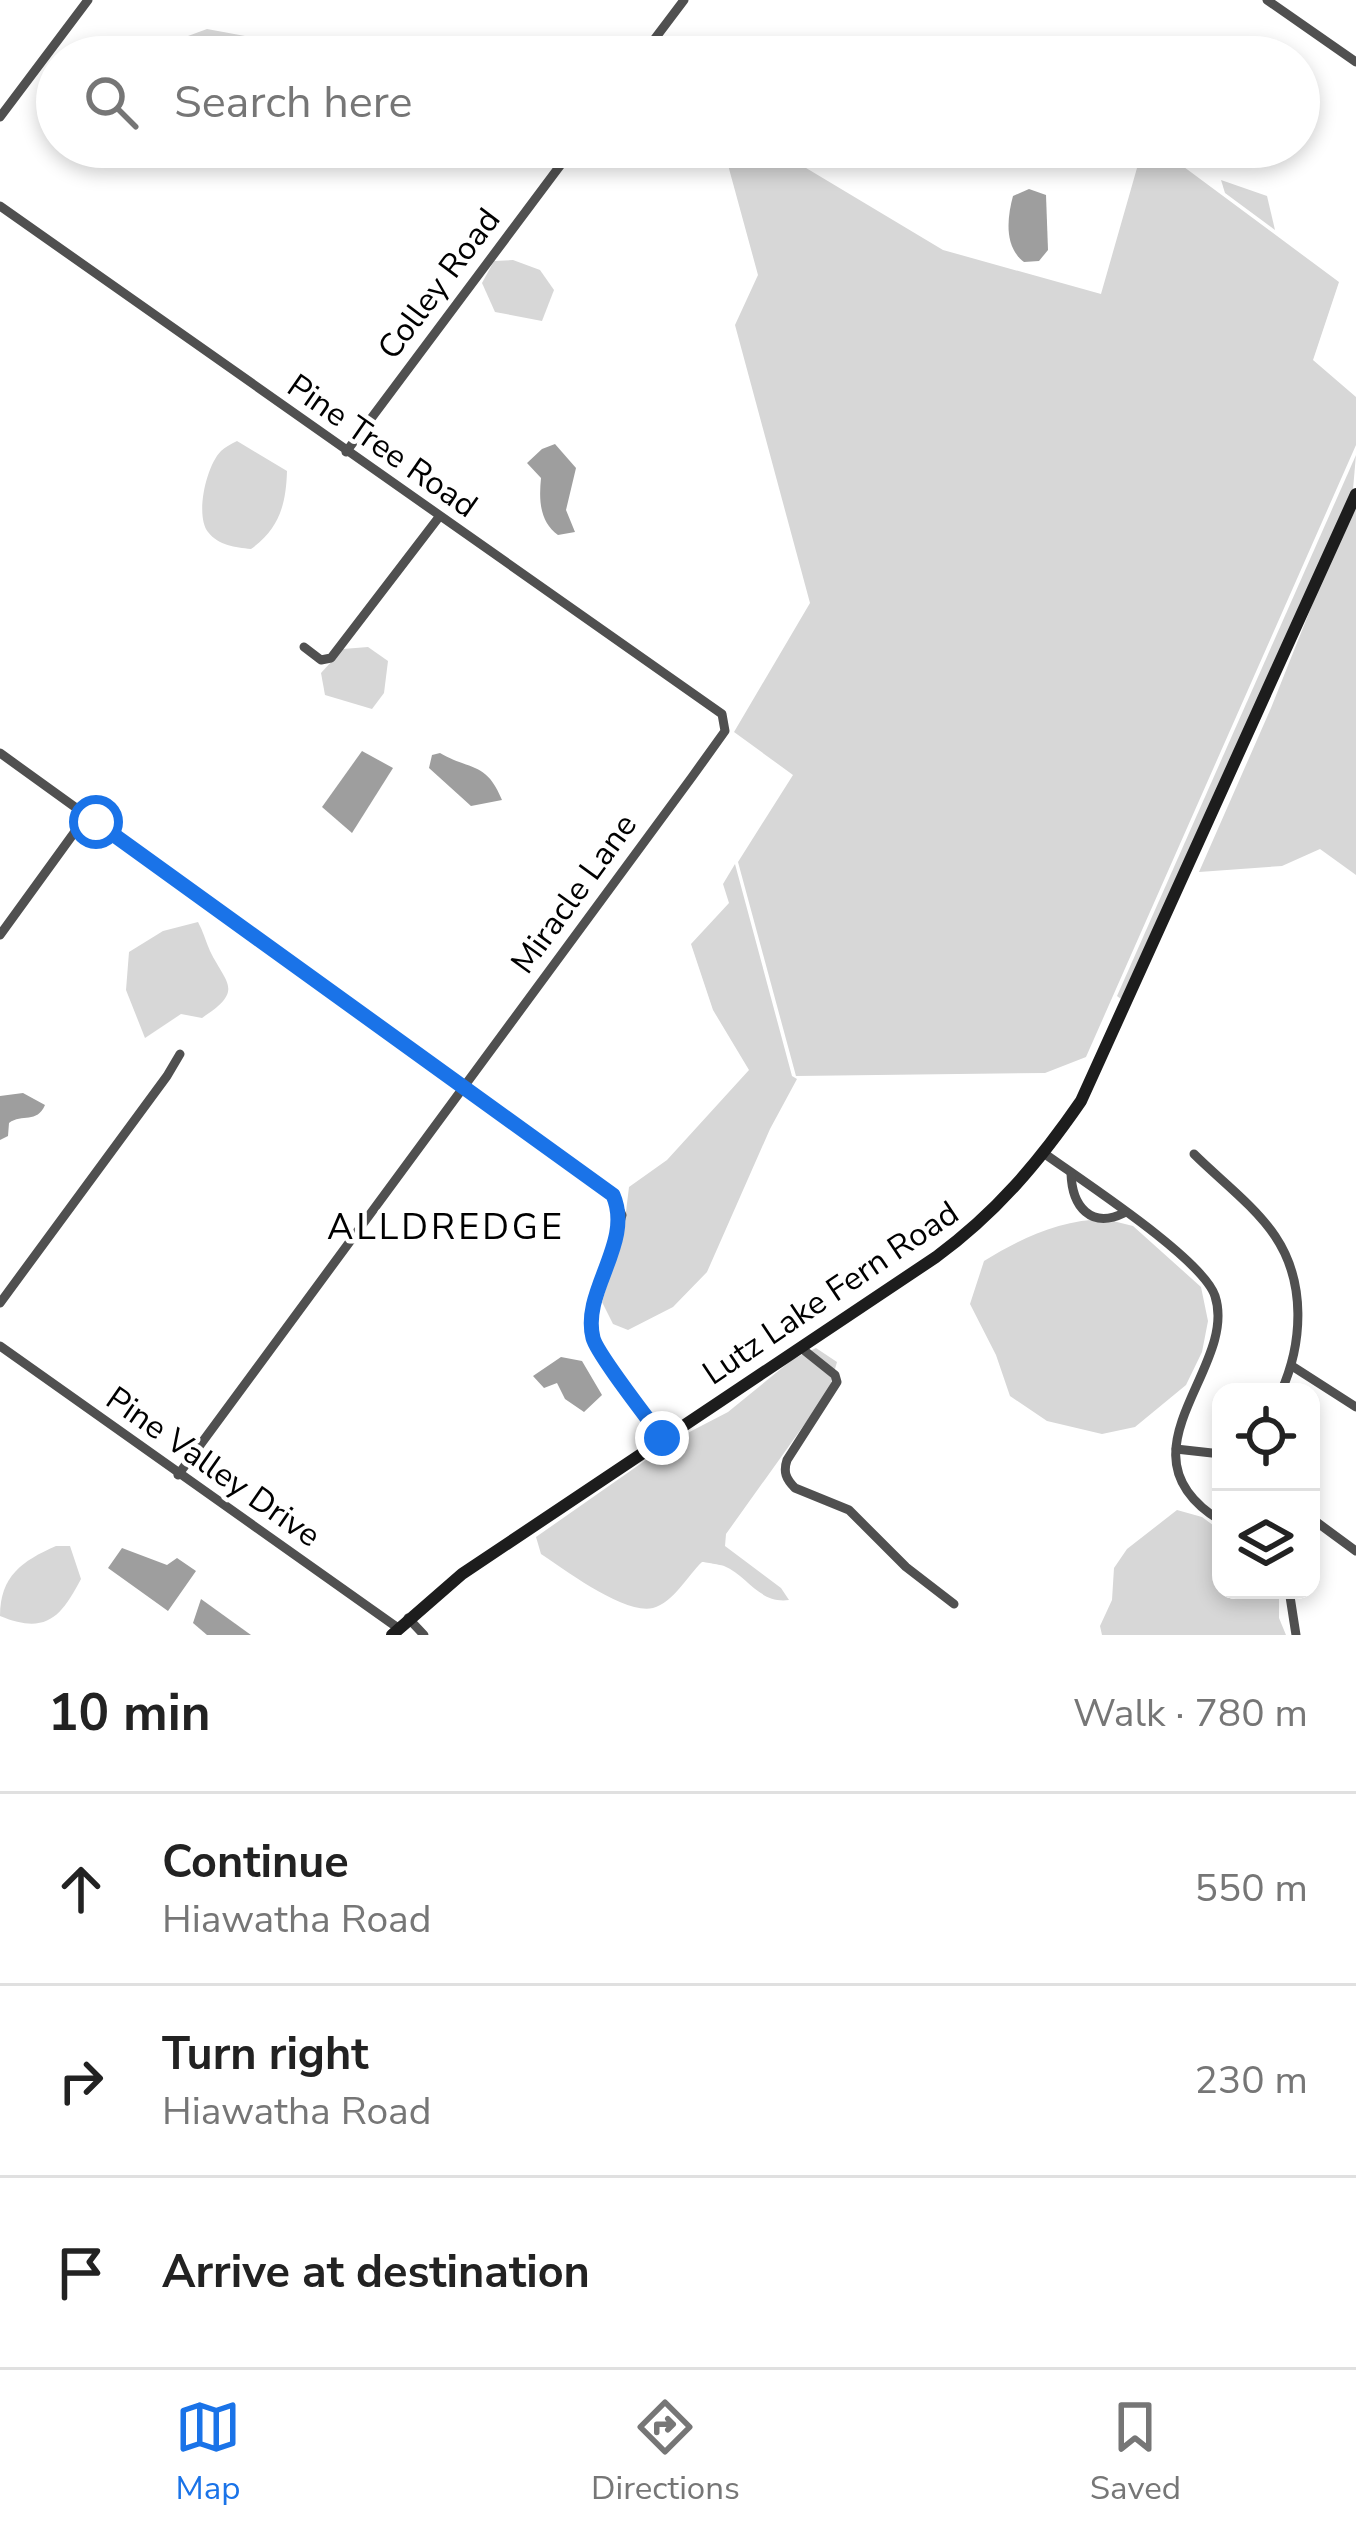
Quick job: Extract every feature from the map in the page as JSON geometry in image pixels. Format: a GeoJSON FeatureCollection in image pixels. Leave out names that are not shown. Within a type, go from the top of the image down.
{"type":"FeatureCollection","features":[{"type":"Feature","properties":{"kind":"main road","name":"Lutz Lake Fern Road"},"geometry":{"type":"LineString","coordinates":[[399,1627],[462,1574],[967,1234],[996,1210],[1045,1154],[1081,1101],[1356,494]]}},
{"type":"Feature","properties":{"kind":"street"},"geometry":{"type":"LineString","coordinates":[[61,36],[88,0]]}},
{"type":"Feature","properties":{"kind":"street"},"geometry":{"type":"LineString","coordinates":[[657,36],[684,0]]}},
{"type":"Feature","properties":{"kind":"street"},"geometry":{"type":"LineString","coordinates":[[1267,0],[1319,36]]}},
{"type":"Feature","properties":{"kind":"street"},"geometry":{"type":"LineString","coordinates":[[1320,37],[1356,62]]}},
{"type":"Feature","properties":{"kind":"street"},"geometry":{"type":"LineString","coordinates":[[0,117],[36,69]]}},
{"type":"Feature","properties":{"kind":"street","name":"Colley Road"},"geometry":{"type":"LineString","coordinates":[[346,452],[558,168]]}},
{"type":"Feature","properties":{"kind":"street","name":"Pine Tree Road"},"geometry":{"type":"LineString","coordinates":[[0,206],[722,715],[725,731]]}},
{"type":"Feature","properties":{"kind":"street"},"geometry":{"type":"LineString","coordinates":[[304,647],[321,660],[331,658],[439,517]]}},
{"type":"Feature","properties":{"kind":"street","name":"Miracle Lane"},"geometry":{"type":"LineString","coordinates":[[178,1475],[725,731]]}},
{"type":"Feature","properties":{"kind":"street"},"geometry":{"type":"LineString","coordinates":[[0,753],[613,1195],[622,1215],[593,1315],[593,1340],[662,1438]]}},
{"type":"Feature","properties":{"kind":"street"},"geometry":{"type":"LineString","coordinates":[[0,935],[87,815]]}},
{"type":"Feature","properties":{"kind":"street"},"geometry":{"type":"LineString","coordinates":[[0,1303],[180,1054]]}},
{"type":"Feature","properties":{"kind":"street"},"geometry":{"type":"LineString","coordinates":[[1045,1154],[1193,1265],[1215,1294],[1219,1328],[1182,1412],[1176,1449],[1183,1485],[1212,1516]]}},
{"type":"Feature","properties":{"kind":"street"},"geometry":{"type":"LineString","coordinates":[[1194,1154],[1274,1233],[1290,1267],[1299,1315],[1285,1383]]}},
{"type":"Feature","properties":{"kind":"street"},"geometry":{"type":"LineString","coordinates":[[1071,1173],[1074,1198],[1086,1215],[1107,1220],[1124,1213]]}},
{"type":"Feature","properties":{"kind":"street","name":"Pine Valley Drive"},"geometry":{"type":"LineString","coordinates":[[0,1346],[399,1627],[424,1635]]}},
{"type":"Feature","properties":{"kind":"street"},"geometry":{"type":"LineString","coordinates":[[800,1347],[837,1382],[787,1460],[788,1482],[849,1510],[906,1567],[954,1604]]}},
{"type":"Feature","properties":{"kind":"street"},"geometry":{"type":"LineString","coordinates":[[1292,1366],[1356,1407]]}},
{"type":"Feature","properties":{"kind":"street"},"geometry":{"type":"LineString","coordinates":[[1176,1449],[1212,1453]]}},
{"type":"Feature","properties":{"kind":"street"},"geometry":{"type":"LineString","coordinates":[[1320,1525],[1356,1551]]}},
{"type":"Feature","properties":{"kind":"street"},"geometry":{"type":"LineString","coordinates":[[1290,1599],[1296,1635]]}},
{"type":"Feature","properties":{"kind":"shaded area"},"geometry":{"type":"Polygon","coordinates":[[[207,29],[245,36],[188,36],[207,29]]]}},
{"type":"Feature","properties":{"kind":"shaded area"},"geometry":{"type":"Polygon","coordinates":[[[729,168],[806,168],[943,250],[1101,294],[1137,168],[1185,168],[1339,282],[1313,360],[1356,397],[1356,445],[1086,1057],[1045,1073],[796,1076],[738,862],[793,775],[734,732],[810,603],[735,325],[758,275],[729,168]]]}},
{"type":"Feature","properties":{"kind":"shaded area"},"geometry":{"type":"Polygon","coordinates":[[[1221,180],[1267,196],[1275,230],[1225,193],[1221,180]]]}},
{"type":"Feature","properties":{"kind":"shaded area"},"geometry":{"type":"Polygon","coordinates":[[[1029,189],[1046,195],[1048,250],[1039,261],[1024,262],[1013,248],[1009,223],[1013,196],[1029,189]]]}},
{"type":"Feature","properties":{"kind":"shaded area"},"geometry":{"type":"Polygon","coordinates":[[[513,260],[540,270],[554,290],[542,321],[495,312],[482,283],[494,261],[513,260]]]}},
{"type":"Feature","properties":{"kind":"shaded area"},"geometry":{"type":"Polygon","coordinates":[[[237,441],[287,471],[279,515],[251,549],[217,540],[208,532],[202,515],[211,468],[221,451],[237,441]]]}},
{"type":"Feature","properties":{"kind":"shaded area"},"geometry":{"type":"Polygon","coordinates":[[[555,444],[576,468],[566,510],[575,532],[558,535],[544,516],[541,478],[527,463],[555,444]]]}},
{"type":"Feature","properties":{"kind":"shaded area"},"geometry":{"type":"Polygon","coordinates":[[[1356,455],[1353,489],[1121,999],[1117,996],[1356,455]]]}},
{"type":"Feature","properties":{"kind":"shaded area"},"geometry":{"type":"Polygon","coordinates":[[[1356,495],[1356,875],[1320,849],[1282,866],[1199,872],[1271,708],[1356,495]]]}},
{"type":"Feature","properties":{"kind":"shaded area"},"geometry":{"type":"Polygon","coordinates":[[[368,647],[388,661],[384,693],[372,709],[325,695],[321,673],[343,649],[368,647]]]}},
{"type":"Feature","properties":{"kind":"shaded area"},"geometry":{"type":"Polygon","coordinates":[[[362,751],[393,768],[352,833],[322,807],[362,751]]]}},
{"type":"Feature","properties":{"kind":"shaded area"},"geometry":{"type":"Polygon","coordinates":[[[440,753],[484,773],[502,800],[471,806],[429,768],[432,755],[440,753]]]}},
{"type":"Feature","properties":{"kind":"shaded area"},"geometry":{"type":"Polygon","coordinates":[[[735,864],[792,1076],[797,1079],[707,1272],[673,1307],[628,1330],[613,1324],[602,1302],[624,1228],[629,1187],[667,1160],[749,1070],[713,1010],[691,944],[729,903],[723,884],[735,864]]]}},
{"type":"Feature","properties":{"kind":"shaded area"},"geometry":{"type":"Polygon","coordinates":[[[198,922],[226,979],[228,993],[202,1018],[181,1014],[145,1038],[126,990],[129,952],[163,931],[198,922]]]}},
{"type":"Feature","properties":{"kind":"shaded area"},"geometry":{"type":"Polygon","coordinates":[[[23,1093],[45,1105],[34,1116],[9,1123],[8,1136],[0,1140],[0,1096],[23,1093]]]}},
{"type":"Feature","properties":{"kind":"shaded area"},"geometry":{"type":"Polygon","coordinates":[[[1105,1219],[1133,1226],[1201,1287],[1208,1321],[1202,1352],[1186,1385],[1135,1427],[1102,1434],[1047,1421],[1010,1396],[970,1304],[984,1261],[1042,1232],[1105,1219]]]}},
{"type":"Feature","properties":{"kind":"shaded area"},"geometry":{"type":"Polygon","coordinates":[[[816,1348],[837,1362],[829,1390],[726,1534],[725,1546],[781,1588],[789,1600],[770,1598],[732,1570],[702,1562],[667,1601],[641,1608],[595,1590],[541,1554],[536,1537],[676,1439],[728,1412],[793,1359],[816,1348]]]}},
{"type":"Feature","properties":{"kind":"shaded area"},"geometry":{"type":"Polygon","coordinates":[[[561,1357],[582,1361],[602,1395],[584,1412],[565,1399],[557,1383],[544,1388],[533,1376],[561,1357]]]}},
{"type":"Feature","properties":{"kind":"shaded area"},"geometry":{"type":"Polygon","coordinates":[[[1177,1510],[1202,1517],[1212,1524],[1212,1599],[1279,1599],[1279,1618],[1286,1635],[1102,1635],[1100,1626],[1112,1600],[1114,1568],[1127,1549],[1177,1510]]]}},
{"type":"Feature","properties":{"kind":"shaded area"},"geometry":{"type":"Polygon","coordinates":[[[56,1546],[70,1546],[81,1579],[59,1612],[29,1624],[0,1616],[4,1590],[15,1572],[56,1546]]]}},
{"type":"Feature","properties":{"kind":"shaded area"},"geometry":{"type":"Polygon","coordinates":[[[122,1548],[167,1565],[177,1558],[196,1571],[168,1611],[108,1568],[122,1548]]]}},
{"type":"Feature","properties":{"kind":"shaded area"},"geometry":{"type":"Polygon","coordinates":[[[201,1599],[251,1635],[207,1635],[193,1623],[201,1599]]]}},
{"type":"Feature","properties":{"kind":"district","name":"ALLDREDGE"},"geometry":{"type":"Point","coordinates":[446,1226]}},
{"type":"Feature","properties":{"kind":"route"},"geometry":{"type":"LineString","coordinates":[[96,822],[613,1195],[622,1215],[593,1315],[593,1340],[662,1438]]}}]}
